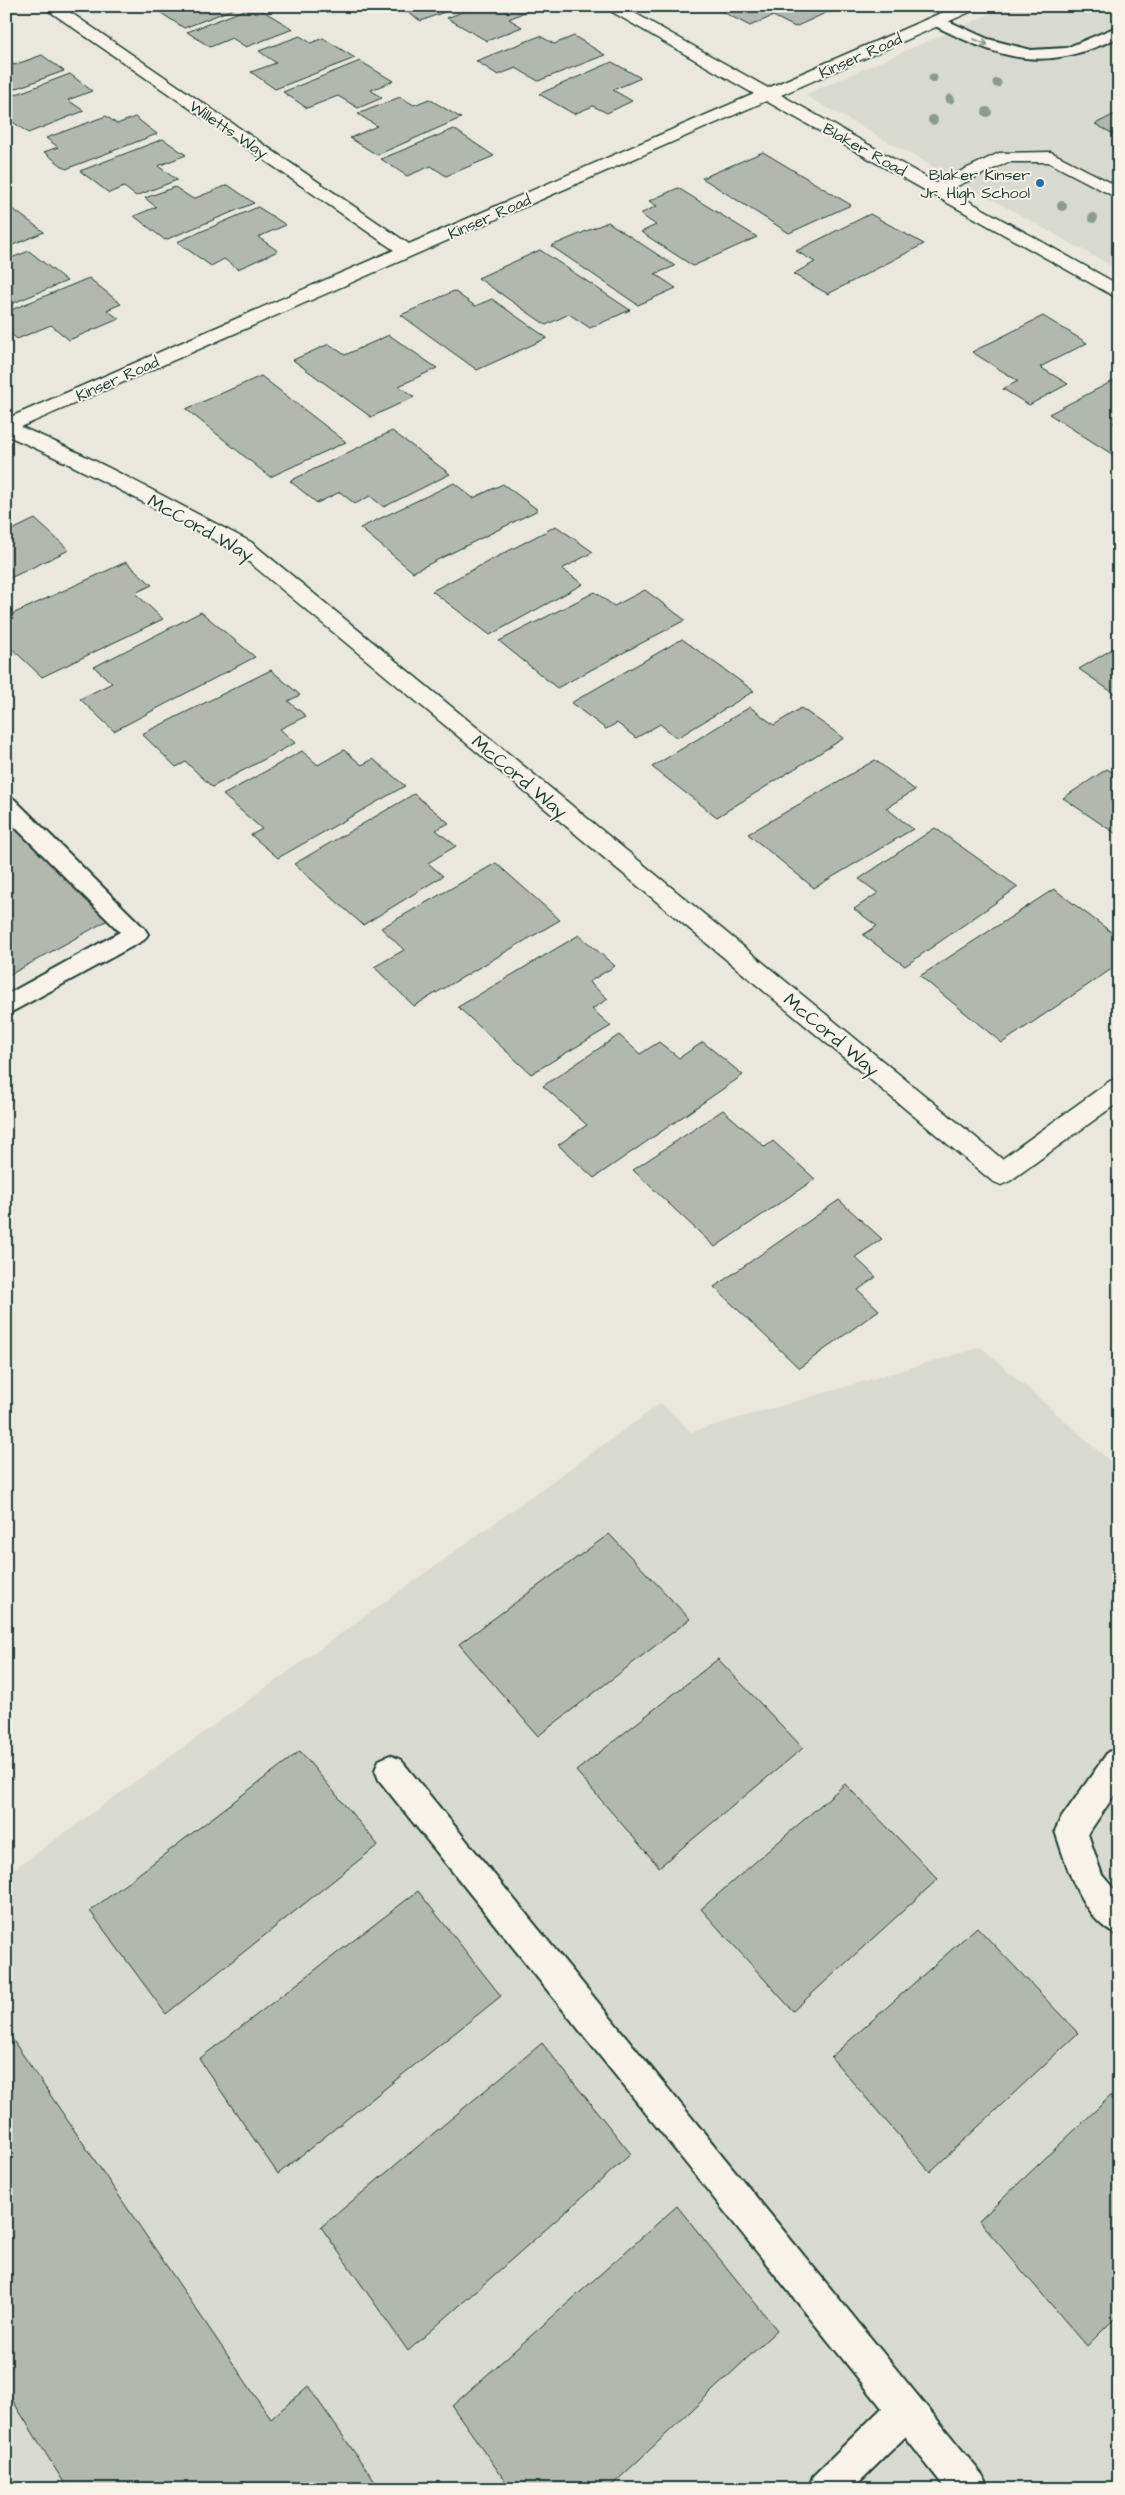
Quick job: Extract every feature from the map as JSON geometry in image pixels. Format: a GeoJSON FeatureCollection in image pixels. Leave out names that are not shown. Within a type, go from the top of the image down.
{"type":"FeatureCollection","features":[{"type":"Feature","properties":{"kind":"street","name":"Willetts Way"},"geometry":{"type":"LineString","coordinates":[[50,6],[408,251]]}},
{"type":"Feature","properties":{"kind":"street","name":"Blaker Road"},"geometry":{"type":"LineString","coordinates":[[610,6],[1119,293]]}},
{"type":"Feature","properties":{"kind":"street","name":"Kinser Road"},"geometry":{"type":"LineString","coordinates":[[6,427],[971,6]]}},
{"type":"Feature","properties":{"kind":"street"},"geometry":{"type":"LineString","coordinates":[[937,189],[1005,157],[1051,157],[1119,194]]}},
{"type":"Feature","properties":{"kind":"street","name":"McCord Way"},"geometry":{"type":"LineString","coordinates":[[6,427],[72,456],[115,481],[244,547],[1001,1174],[1119,1088]]}},
{"type":"Feature","properties":{"kind":"lane"},"geometry":{"type":"LineString","coordinates":[[937,21],[989,46],[1016,53],[1034,54],[1066,53],[1119,31]]}},
{"type":"Feature","properties":{"kind":"lane"},"geometry":{"type":"LineString","coordinates":[[6,804],[136,934],[6,1006]]}},
{"type":"Feature","properties":{"kind":"lane"},"geometry":{"type":"LineString","coordinates":[[1119,1762],[1071,1831],[1089,1884],[1119,1920]]}},
{"type":"Feature","properties":{"kind":"lane"},"geometry":{"type":"LineString","coordinates":[[390,1770],[970,2489]]}},
{"type":"Feature","properties":{"kind":"lane"},"geometry":{"type":"LineString","coordinates":[[826,2489],[906,2410]]}},
{"type":"Feature","properties":{"kind":"shaded area","name":"Blaker Kinser Jr. High School"},"geometry":{"type":"Polygon","coordinates":[[[1008,6],[1119,6],[1119,270],[804,95],[1008,6]]]}},
{"type":"Feature","properties":{"kind":"shaded area"},"geometry":{"type":"Polygon","coordinates":[[[981,1347],[1119,1469],[1119,2489],[6,2489],[6,1875],[661,1403],[691,1432],[981,1347]]]}},
{"type":"Feature","properties":{"kind":"building"},"geometry":{"type":"Polygon","coordinates":[[[171,6],[241,6],[184,28],[158,11],[171,6]]]}},
{"type":"Feature","properties":{"kind":"building"},"geometry":{"type":"Polygon","coordinates":[[[255,6],[293,29],[246,47],[232,38],[210,47],[187,32],[255,6]]]}},
{"type":"Feature","properties":{"kind":"building"},"geometry":{"type":"Polygon","coordinates":[[[397,6],[460,6],[421,21],[397,6]]]}},
{"type":"Feature","properties":{"kind":"building"},"geometry":{"type":"Polygon","coordinates":[[[477,6],[518,6],[527,11],[509,19],[522,27],[487,41],[447,18],[477,6]]]}},
{"type":"Feature","properties":{"kind":"building"},"geometry":{"type":"Polygon","coordinates":[[[711,6],[824,6],[832,10],[795,27],[773,16],[750,26],[711,6]]]}},
{"type":"Feature","properties":{"kind":"building"},"geometry":{"type":"Polygon","coordinates":[[[300,36],[311,43],[323,38],[355,58],[275,89],[251,72],[276,63],[259,51],[300,36]]]}},
{"type":"Feature","properties":{"kind":"building"},"geometry":{"type":"Polygon","coordinates":[[[540,36],[554,44],[574,36],[605,55],[538,81],[516,68],[498,75],[476,61],[540,36]]]}},
{"type":"Feature","properties":{"kind":"building"},"geometry":{"type":"Polygon","coordinates":[[[42,55],[64,71],[6,92],[6,59],[14,65],[42,55]]]}},
{"type":"Feature","properties":{"kind":"building"},"geometry":{"type":"Polygon","coordinates":[[[360,61],[393,81],[371,90],[382,98],[358,108],[338,96],[307,108],[283,92],[360,61]]]}},
{"type":"Feature","properties":{"kind":"building"},"geometry":{"type":"Polygon","coordinates":[[[612,62],[641,78],[613,90],[632,101],[607,113],[593,106],[574,114],[539,94],[612,62]]]}},
{"type":"Feature","properties":{"kind":"building"},"geometry":{"type":"Polygon","coordinates":[[[70,74],[92,91],[68,100],[84,111],[28,133],[6,117],[6,98],[70,74]]]}},
{"type":"Feature","properties":{"kind":"building"},"geometry":{"type":"Polygon","coordinates":[[[400,97],[414,105],[429,99],[461,118],[377,155],[350,138],[377,126],[358,114],[400,97]]]}},
{"type":"Feature","properties":{"kind":"building"},"geometry":{"type":"Polygon","coordinates":[[[1119,112],[1119,137],[1095,124],[1119,112]]]}},
{"type":"Feature","properties":{"kind":"building"},"geometry":{"type":"Polygon","coordinates":[[[106,116],[117,124],[135,117],[157,134],[66,169],[44,152],[58,147],[46,138],[106,116]]]}},
{"type":"Feature","properties":{"kind":"building"},"geometry":{"type":"Polygon","coordinates":[[[454,129],[494,156],[446,176],[431,166],[407,176],[381,159],[454,129]]]}},
{"type":"Feature","properties":{"kind":"building"},"geometry":{"type":"Polygon","coordinates":[[[163,139],[186,155],[158,166],[177,180],[136,196],[124,187],[109,193],[80,171],[163,139]]]}},
{"type":"Feature","properties":{"kind":"building"},"geometry":{"type":"Polygon","coordinates":[[[763,152],[851,205],[789,233],[702,178],[763,152]]]}},
{"type":"Feature","properties":{"kind":"building"},"geometry":{"type":"Polygon","coordinates":[[[228,185],[254,203],[165,240],[134,216],[156,207],[145,198],[175,187],[193,199],[228,185]]]}},
{"type":"Feature","properties":{"kind":"building"},"geometry":{"type":"Polygon","coordinates":[[[678,188],[757,237],[693,266],[641,232],[656,225],[640,214],[657,206],[649,201],[678,188]]]}},
{"type":"Feature","properties":{"kind":"building"},"geometry":{"type":"Polygon","coordinates":[[[6,204],[44,232],[6,248],[6,204]]]}},
{"type":"Feature","properties":{"kind":"building"},"geometry":{"type":"Polygon","coordinates":[[[258,207],[286,225],[258,237],[278,251],[238,269],[224,259],[211,266],[177,242],[258,207]]]}},
{"type":"Feature","properties":{"kind":"building"},"geometry":{"type":"Polygon","coordinates":[[[870,214],[924,244],[828,294],[793,274],[815,262],[796,251],[870,214]]]}},
{"type":"Feature","properties":{"kind":"building"},"geometry":{"type":"Polygon","coordinates":[[[608,222],[675,266],[655,274],[676,288],[638,305],[551,246],[608,222]]]}},
{"type":"Feature","properties":{"kind":"building"},"geometry":{"type":"Polygon","coordinates":[[[540,250],[630,310],[590,328],[569,314],[546,325],[478,278],[540,250]]]}},
{"type":"Feature","properties":{"kind":"building"},"geometry":{"type":"Polygon","coordinates":[[[29,251],[67,281],[6,306],[6,260],[29,251]]]}},
{"type":"Feature","properties":{"kind":"building"},"geometry":{"type":"Polygon","coordinates":[[[89,278],[121,304],[107,310],[119,319],[69,340],[51,325],[17,339],[6,330],[6,312],[89,278]]]}},
{"type":"Feature","properties":{"kind":"building"},"geometry":{"type":"Polygon","coordinates":[[[454,291],[475,306],[492,299],[547,338],[477,370],[401,315],[454,291]]]}},
{"type":"Feature","properties":{"kind":"building"},"geometry":{"type":"Polygon","coordinates":[[[1043,316],[1087,343],[1040,367],[1068,384],[1029,405],[1003,389],[1018,381],[972,352],[1043,316]]]}},
{"type":"Feature","properties":{"kind":"building"},"geometry":{"type":"Polygon","coordinates":[[[389,335],[437,368],[399,386],[414,397],[371,417],[293,360],[329,344],[345,355],[389,335]]]}},
{"type":"Feature","properties":{"kind":"building"},"geometry":{"type":"Polygon","coordinates":[[[261,376],[346,442],[270,477],[186,409],[261,376]]]}},
{"type":"Feature","properties":{"kind":"building"},"geometry":{"type":"Polygon","coordinates":[[[1113,381],[1119,384],[1119,420],[1113,423],[1119,427],[1118,458],[1049,414],[1113,381]]]}},
{"type":"Feature","properties":{"kind":"building"},"geometry":{"type":"Polygon","coordinates":[[[392,431],[450,474],[384,507],[370,496],[355,504],[340,492],[317,503],[290,481],[392,431]]]}},
{"type":"Feature","properties":{"kind":"building"},"geometry":{"type":"Polygon","coordinates":[[[454,483],[473,498],[503,484],[538,510],[413,572],[360,528],[454,483]]]}},
{"type":"Feature","properties":{"kind":"building"},"geometry":{"type":"Polygon","coordinates":[[[35,519],[69,550],[6,580],[6,533],[35,519]]]}},
{"type":"Feature","properties":{"kind":"building"},"geometry":{"type":"Polygon","coordinates":[[[556,526],[593,552],[562,569],[583,584],[490,635],[432,591],[556,526]]]}},
{"type":"Feature","properties":{"kind":"building"},"geometry":{"type":"Polygon","coordinates":[[[126,562],[152,585],[135,593],[163,619],[42,677],[6,643],[6,617],[126,562]]]}},
{"type":"Feature","properties":{"kind":"building"},"geometry":{"type":"Polygon","coordinates":[[[645,590],[685,620],[557,688],[499,641],[595,592],[614,606],[645,590]]]}},
{"type":"Feature","properties":{"kind":"building"},"geometry":{"type":"Polygon","coordinates":[[[201,612],[255,657],[114,731],[80,699],[112,683],[94,667],[201,612]]]}},
{"type":"Feature","properties":{"kind":"building"},"geometry":{"type":"Polygon","coordinates":[[[682,639],[754,691],[677,738],[660,724],[636,738],[617,723],[606,729],[571,703],[682,639]]]}},
{"type":"Feature","properties":{"kind":"building"},"geometry":{"type":"Polygon","coordinates":[[[1119,645],[1119,697],[1079,669],[1119,645]]]}},
{"type":"Feature","properties":{"kind":"building"},"geometry":{"type":"Polygon","coordinates":[[[271,670],[300,695],[288,701],[306,716],[280,729],[295,743],[212,787],[186,762],[176,767],[142,734],[271,670]]]}},
{"type":"Feature","properties":{"kind":"building"},"geometry":{"type":"Polygon","coordinates":[[[750,707],[774,725],[801,708],[844,738],[717,817],[652,767],[750,707]]]}},
{"type":"Feature","properties":{"kind":"building"},"geometry":{"type":"Polygon","coordinates":[[[344,750],[362,765],[373,759],[405,786],[278,858],[251,835],[262,829],[223,795],[302,751],[318,765],[344,750]]]}},
{"type":"Feature","properties":{"kind":"building"},"geometry":{"type":"Polygon","coordinates":[[[875,760],[915,790],[886,808],[913,829],[814,888],[748,834],[875,760]]]}},
{"type":"Feature","properties":{"kind":"building"},"geometry":{"type":"Polygon","coordinates":[[[1107,769],[1119,777],[1119,836],[1063,798],[1107,769]]]}},
{"type":"Feature","properties":{"kind":"building"},"geometry":{"type":"Polygon","coordinates":[[[414,794],[449,823],[436,830],[456,846],[428,863],[443,876],[363,925],[294,864],[414,794]]]}},
{"type":"Feature","properties":{"kind":"building"},"geometry":{"type":"Polygon","coordinates":[[[6,819],[108,920],[6,977],[6,819]]]}},
{"type":"Feature","properties":{"kind":"building"},"geometry":{"type":"Polygon","coordinates":[[[935,828],[1018,887],[905,966],[863,935],[877,926],[854,909],[878,893],[859,879],[935,828]]]}},
{"type":"Feature","properties":{"kind":"building"},"geometry":{"type":"Polygon","coordinates":[[[496,863],[560,920],[414,1006],[374,967],[404,950],[381,928],[496,863]]]}},
{"type":"Feature","properties":{"kind":"building"},"geometry":{"type":"Polygon","coordinates":[[[1054,889],[1119,938],[1119,964],[1002,1043],[920,976],[1054,889]]]}},
{"type":"Feature","properties":{"kind":"building"},"geometry":{"type":"Polygon","coordinates":[[[579,935],[615,966],[589,982],[608,999],[592,1009],[611,1026],[531,1074],[458,1007],[579,935]]]}},
{"type":"Feature","properties":{"kind":"building"},"geometry":{"type":"Polygon","coordinates":[[[619,1035],[640,1054],[659,1042],[679,1058],[703,1042],[743,1075],[594,1178],[558,1145],[587,1125],[543,1086],[619,1035]]]}},
{"type":"Feature","properties":{"kind":"building"},"geometry":{"type":"Polygon","coordinates":[[[723,1110],[765,1147],[773,1141],[815,1179],[715,1247],[633,1170],[723,1110]]]}},
{"type":"Feature","properties":{"kind":"building"},"geometry":{"type":"Polygon","coordinates":[[[839,1200],[882,1239],[855,1257],[876,1277],[858,1290],[879,1310],[799,1368],[714,1287],[839,1200]]]}},
{"type":"Feature","properties":{"kind":"building"},"geometry":{"type":"Polygon","coordinates":[[[609,1534],[690,1619],[538,1736],[459,1644],[609,1534]]]}},
{"type":"Feature","properties":{"kind":"building"},"geometry":{"type":"Polygon","coordinates":[[[718,1659],[803,1748],[659,1867],[576,1771],[718,1659]]]}},
{"type":"Feature","properties":{"kind":"building"},"geometry":{"type":"Polygon","coordinates":[[[300,1751],[378,1845],[166,2014],[90,1911],[300,1751]]]}},
{"type":"Feature","properties":{"kind":"building"},"geometry":{"type":"Polygon","coordinates":[[[845,1784],[938,1879],[793,2011],[701,1909],[845,1784]]]}},
{"type":"Feature","properties":{"kind":"building"},"geometry":{"type":"Polygon","coordinates":[[[418,1891],[501,1996],[278,2174],[199,2059],[418,1891]]]}},
{"type":"Feature","properties":{"kind":"building"},"geometry":{"type":"Polygon","coordinates":[[[977,1927],[1078,2033],[930,2172],[831,2057],[977,1927]]]}},
{"type":"Feature","properties":{"kind":"building"},"geometry":{"type":"Polygon","coordinates":[[[6,2030],[271,2419],[308,2386],[380,2489],[68,2489],[6,2390],[6,2030]]]}},
{"type":"Feature","properties":{"kind":"building"},"geometry":{"type":"Polygon","coordinates":[[[542,2043],[631,2154],[408,2351],[321,2227],[542,2043]]]}},
{"type":"Feature","properties":{"kind":"building"},"geometry":{"type":"Polygon","coordinates":[[[1119,2088],[1119,2314],[1087,2346],[979,2221],[1119,2088]]]}},
{"type":"Feature","properties":{"kind":"building"},"geometry":{"type":"Polygon","coordinates":[[[677,2206],[777,2330],[608,2489],[511,2489],[452,2406],[677,2206]]]}},
{"type":"Feature","properties":{"kind":"place","name":"Blaker Kinser Jr. High School"},"geometry":{"type":"Point","coordinates":[1040,183]}}]}
